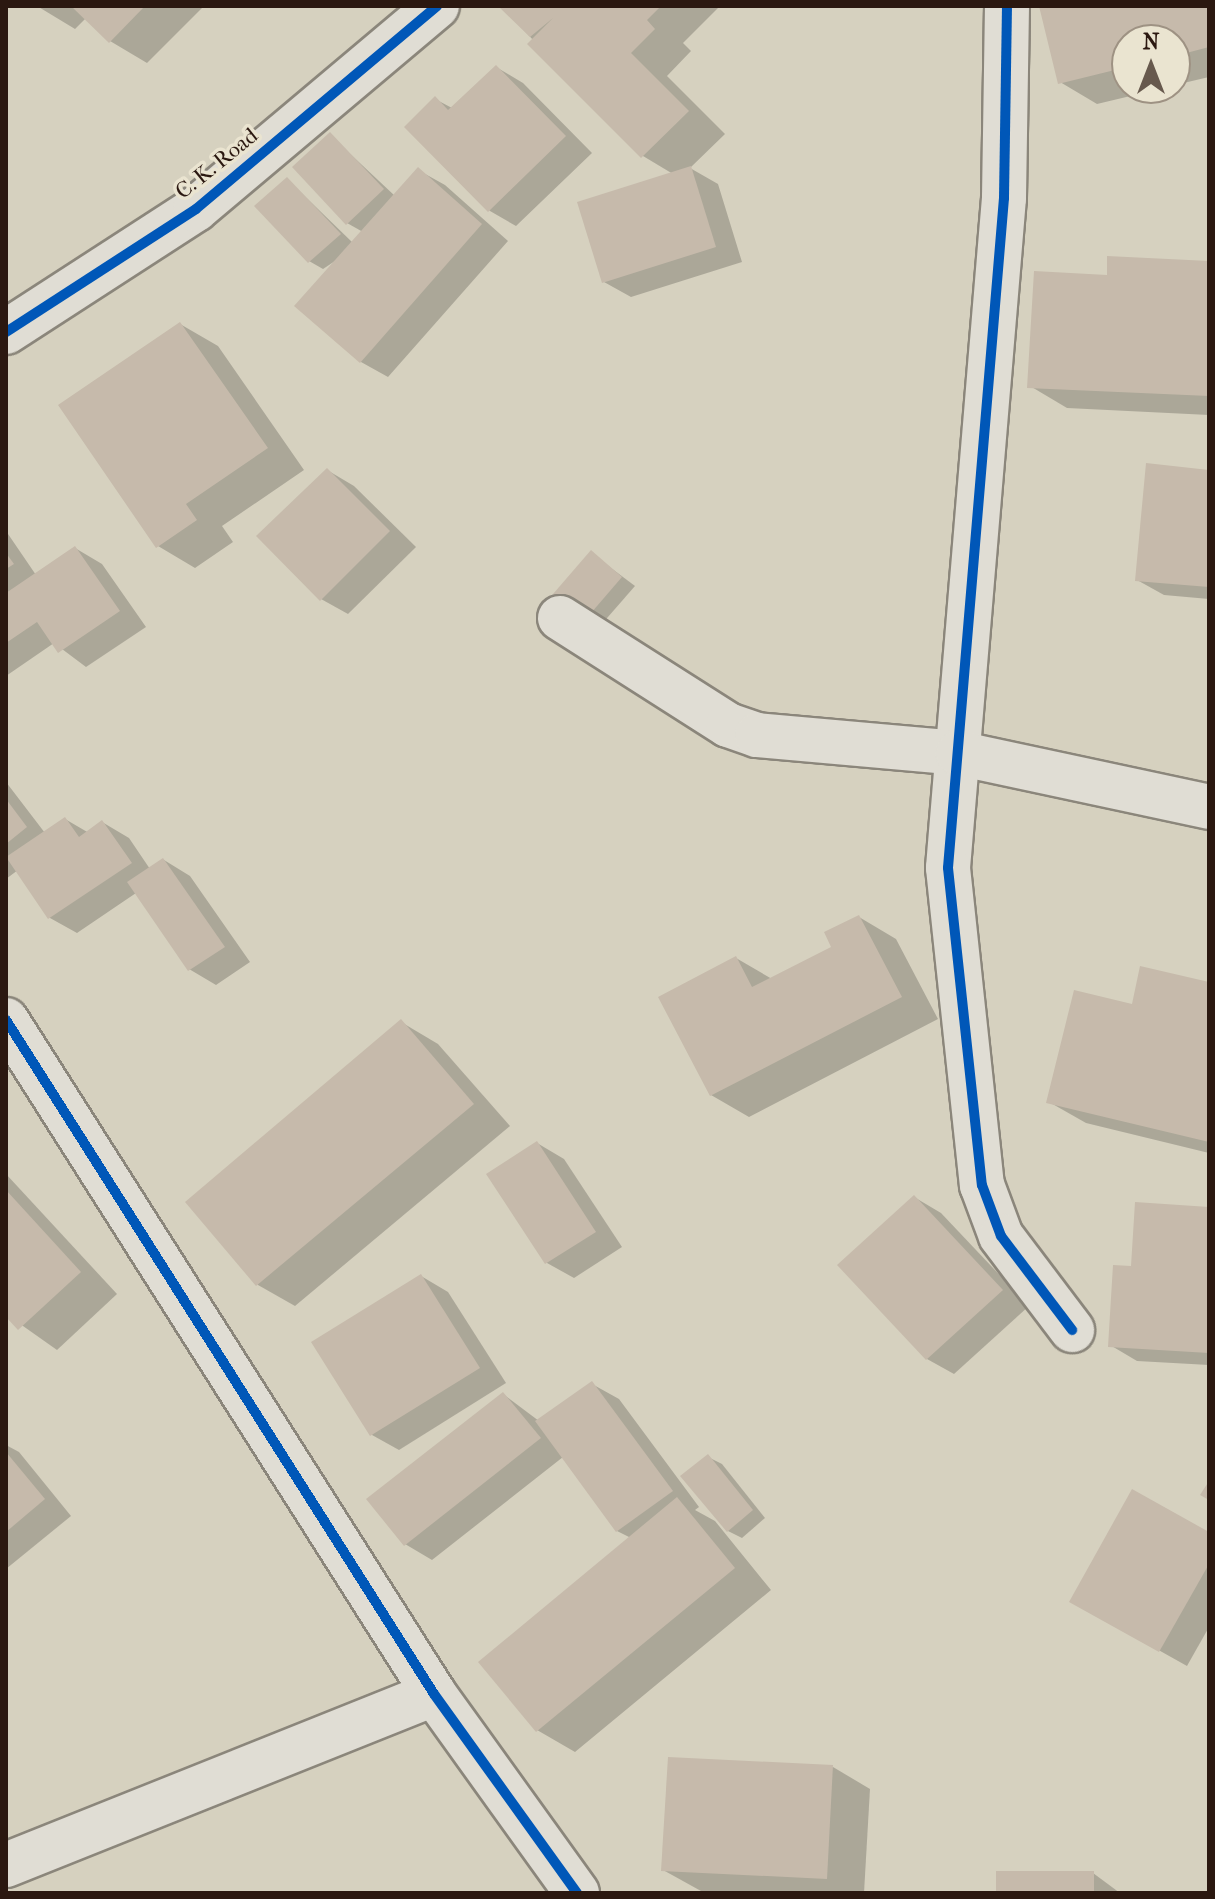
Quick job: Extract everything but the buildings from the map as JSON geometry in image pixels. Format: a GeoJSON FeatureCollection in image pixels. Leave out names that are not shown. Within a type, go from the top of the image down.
{"type":"FeatureCollection","features":[{"type":"Feature","properties":{"kind":"street","name":"C. K. Road"},"geometry":{"type":"LineString","coordinates":[[6,332],[196,209],[437,6]]}},
{"type":"Feature","properties":{"kind":"street"},"geometry":{"type":"LineString","coordinates":[[1007,6],[1004,198],[948,868],[982,1185],[1001,1236],[1072,1330]]}},
{"type":"Feature","properties":{"kind":"street"},"geometry":{"type":"LineString","coordinates":[[560,618],[728,725],[757,735],[958,753],[1209,807]]}},
{"type":"Feature","properties":{"kind":"street"},"geometry":{"type":"LineString","coordinates":[[6,1020],[434,1694],[577,1893]]}},
{"type":"Feature","properties":{"kind":"street"},"geometry":{"type":"LineString","coordinates":[[6,1865],[434,1694]]}},
{"type":"Feature","properties":{"kind":"cycle path"},"geometry":{"type":"LineString","coordinates":[[6,332],[196,209],[437,6]]}},
{"type":"Feature","properties":{"kind":"cycle path"},"geometry":{"type":"LineString","coordinates":[[1007,6],[1004,198],[948,868],[982,1185],[1001,1236],[1072,1330]]}},
{"type":"Feature","properties":{"kind":"cycle path"},"geometry":{"type":"LineString","coordinates":[[6,1020],[434,1694],[577,1893]]}}]}
